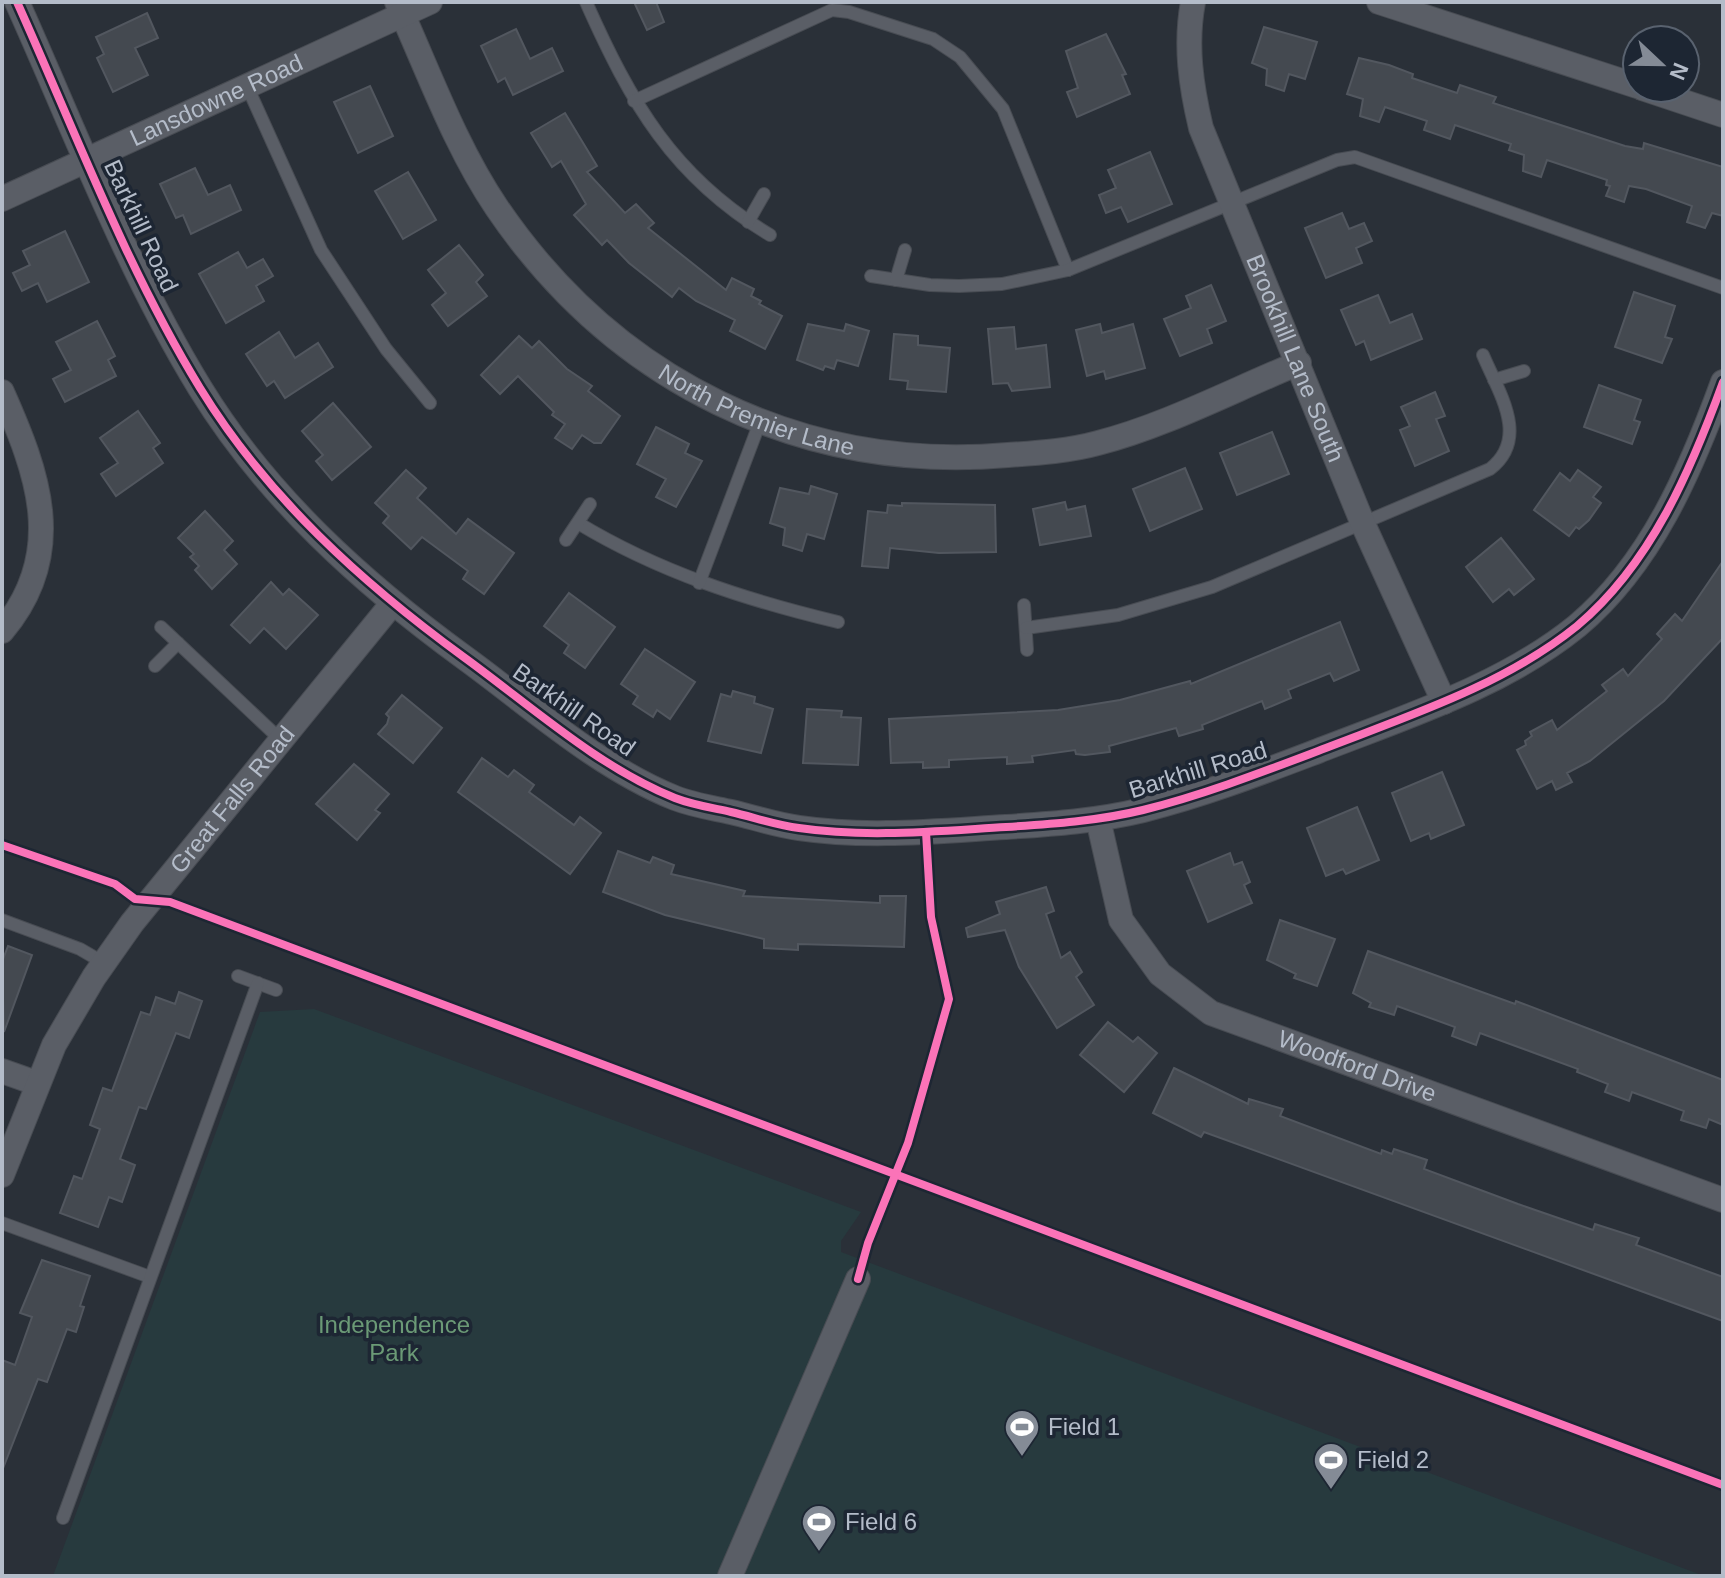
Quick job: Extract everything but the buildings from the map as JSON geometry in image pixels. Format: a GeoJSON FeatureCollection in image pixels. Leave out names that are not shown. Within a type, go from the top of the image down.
{"type":"FeatureCollection","features":[{"type":"Feature","properties":{"kind":"street","name":"Barkhill Road"},"geometry":{"type":"LineString","coordinates":[[17,2],[131,256],[210,403],[301,518],[392,604],[606,761],[676,799],[797,828],[879,834],[1098,819],[1141,811],[1234,784],[1444,702],[1535,655],[1578,625],[1623,578],[1666,515],[1699,448],[1723,382]]}},
{"type":"Feature","properties":{"kind":"street","name":"Lansdowne Road"},"geometry":{"type":"LineString","coordinates":[[2,199],[247,86],[400,8],[430,2]]}},
{"type":"Feature","properties":{"kind":"street","name":"Brookhill Lane South"},"geometry":{"type":"LineString","coordinates":[[1193,2],[1189,49],[1191,88],[1201,128],[1230,206],[1299,363],[1363,524],[1444,702]]}},
{"type":"Feature","properties":{"kind":"street"},"geometry":{"type":"LineString","coordinates":[[1379,2],[1621,81]]}},
{"type":"Feature","properties":{"kind":"street","name":"North Premier Lane"},"geometry":{"type":"LineString","coordinates":[[400,8],[474,169],[540,266],[574,304],[656,369],[760,422],[866,451],[975,458],[1030,454],[1098,443],[1299,363]]}},
{"type":"Feature","properties":{"kind":"street"},"geometry":{"type":"LineString","coordinates":[[1690,104],[1723,115]]}},
{"type":"Feature","properties":{"kind":"street"},"geometry":{"type":"LineString","coordinates":[[2,392],[34,467],[41,510],[40,539],[31,580],[2,631]]}},
{"type":"Feature","properties":{"kind":"street","name":"Great Falls Road"},"geometry":{"type":"LineString","coordinates":[[2,1175],[36,1083],[69,1016],[104,963],[392,604]]}},
{"type":"Feature","properties":{"kind":"street","name":"Woodford Drive"},"geometry":{"type":"LineString","coordinates":[[1098,819],[1121,920],[1160,974],[1211,1013],[1723,1200]]}},
{"type":"Feature","properties":{"kind":"street"},"geometry":{"type":"LineString","coordinates":[[2,1071],[36,1083]]}},
{"type":"Feature","properties":{"kind":"street"},"geometry":{"type":"LineString","coordinates":[[730,1576],[858,1279]]}},
{"type":"Feature","properties":{"kind":"lane"},"geometry":{"type":"LineString","coordinates":[[586,2],[634,101],[664,146],[721,204],[770,235]]}},
{"type":"Feature","properties":{"kind":"lane"},"geometry":{"type":"LineString","coordinates":[[634,101],[832,10],[849,12],[933,39],[952,49],[998,100],[1068,270]]}},
{"type":"Feature","properties":{"kind":"lane"},"geometry":{"type":"LineString","coordinates":[[247,86],[321,250],[386,349],[430,403]]}},
{"type":"Feature","properties":{"kind":"lane"},"geometry":{"type":"LineString","coordinates":[[871,276],[930,285],[1002,284],[1068,270],[1337,160],[1363,158],[1723,288]]}},
{"type":"Feature","properties":{"kind":"lane"},"geometry":{"type":"LineString","coordinates":[[748,222],[764,194]]}},
{"type":"Feature","properties":{"kind":"lane"},"geometry":{"type":"LineString","coordinates":[[896,280],[905,250]]}},
{"type":"Feature","properties":{"kind":"lane"},"geometry":{"type":"LineString","coordinates":[[1026,628],[1105,617],[1212,587],[1468,481],[1503,459],[1512,440],[1512,428],[1483,355]]}},
{"type":"Feature","properties":{"kind":"lane"},"geometry":{"type":"LineString","coordinates":[[1494,380],[1524,371]]}},
{"type":"Feature","properties":{"kind":"lane"},"geometry":{"type":"LineString","coordinates":[[699,583],[760,422]]}},
{"type":"Feature","properties":{"kind":"lane"},"geometry":{"type":"LineString","coordinates":[[566,540],[590,504]]}},
{"type":"Feature","properties":{"kind":"lane"},"geometry":{"type":"LineString","coordinates":[[578,523],[656,565],[699,583],[772,606],[838,622]]}},
{"type":"Feature","properties":{"kind":"lane"},"geometry":{"type":"LineString","coordinates":[[1024,605],[1027,650]]}},
{"type":"Feature","properties":{"kind":"lane"},"geometry":{"type":"LineString","coordinates":[[161,627],[282,741]]}},
{"type":"Feature","properties":{"kind":"lane"},"geometry":{"type":"LineString","coordinates":[[155,666],[178,643]]}},
{"type":"Feature","properties":{"kind":"lane"},"geometry":{"type":"LineString","coordinates":[[2,920],[80,949],[104,963]]}},
{"type":"Feature","properties":{"kind":"lane"},"geometry":{"type":"LineString","coordinates":[[238,976],[276,990]]}},
{"type":"Feature","properties":{"kind":"lane"},"geometry":{"type":"LineString","coordinates":[[63,1518],[258,983]]}},
{"type":"Feature","properties":{"kind":"lane"},"geometry":{"type":"LineString","coordinates":[[2,1223],[150,1277]]}},
{"type":"Feature","properties":{"kind":"green space","name":"Independence Park"},"geometry":{"type":"Polygon","coordinates":[[[314,1009],[861,1212],[841,1241],[841,1252],[1704,1576],[53,1576],[260,1012],[314,1009]]]}},
{"type":"Feature","properties":{"kind":"cycle path"},"geometry":{"type":"LineString","coordinates":[[17,2],[102,198],[173,342],[226,428],[286,502],[390,600],[592,753],[675,798],[782,825],[850,833],[902,833],[1058,823],[1126,814],[1188,798],[1253,775],[1419,712],[1485,683],[1518,666],[1577,626],[1627,574],[1666,514],[1697,449],[1723,382]]}},
{"type":"Feature","properties":{"kind":"cycle path"},"geometry":{"type":"LineString","coordinates":[[858,1279],[868,1243],[908,1143],[949,999],[931,917],[926,832]]}},
{"type":"Feature","properties":{"kind":"cycle path"},"geometry":{"type":"LineString","coordinates":[[2,845],[115,884],[135,899],[170,902],[1723,1485]]}},
{"type":"Feature","properties":{"kind":"place","name":"Field 1"},"geometry":{"type":"Point","coordinates":[1022,1458]}},
{"type":"Feature","properties":{"kind":"place","name":"Field 2"},"geometry":{"type":"Point","coordinates":[1331,1491]}},
{"type":"Feature","properties":{"kind":"place","name":"Field 6"},"geometry":{"type":"Point","coordinates":[819,1553]}}]}
